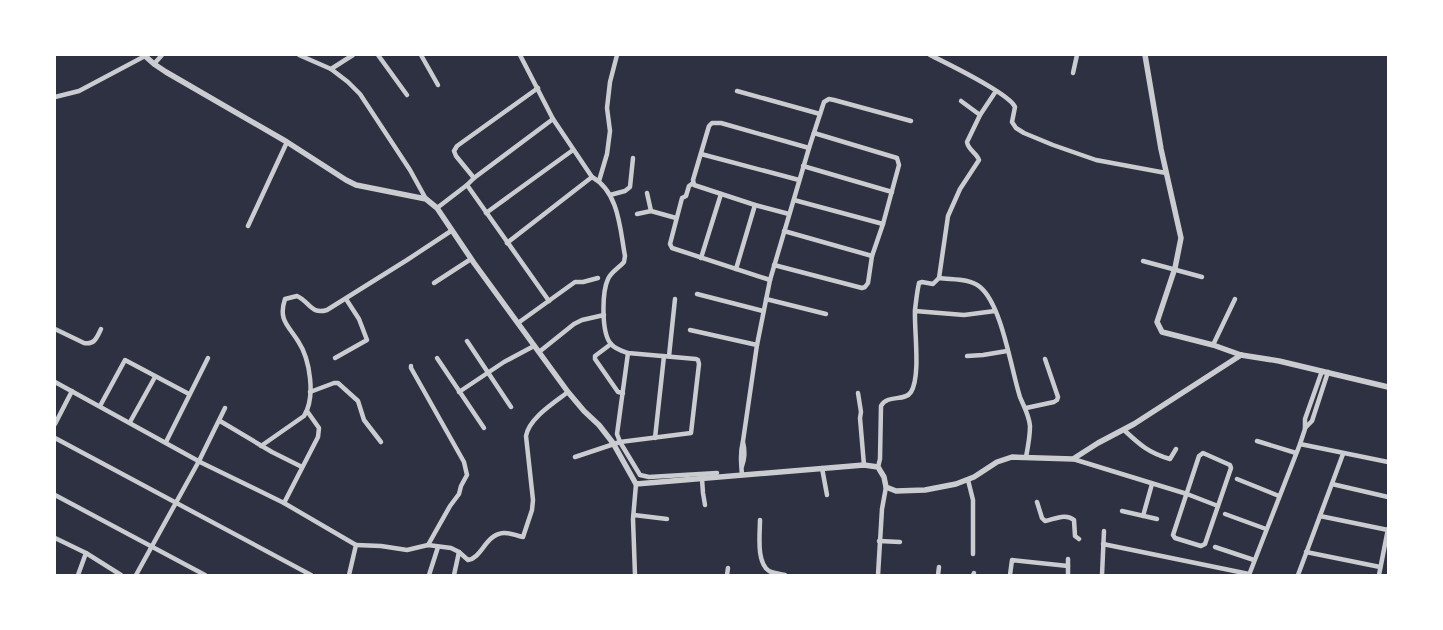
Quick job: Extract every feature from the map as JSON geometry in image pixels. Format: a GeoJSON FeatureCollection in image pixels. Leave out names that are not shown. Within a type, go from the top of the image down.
{"type":"FeatureCollection","features":[{"type":"Feature","properties":{"kind":"street"},"geometry":{"type":"LineString","coordinates":[[55,97],[79,91],[144,55],[154,64],[287,142],[346,180],[356,185],[426,199]]}},
{"type":"Feature","properties":{"kind":"street"},"geometry":{"type":"LineString","coordinates":[[154,64],[162,55]]}},
{"type":"Feature","properties":{"kind":"street"},"geometry":{"type":"LineString","coordinates":[[299,55],[331,69],[360,94],[410,170],[426,199],[437,208],[451,231],[534,346],[568,392],[616,443],[643,477],[717,473]]}},
{"type":"Feature","properties":{"kind":"street"},"geometry":{"type":"LineString","coordinates":[[331,69],[353,55]]}},
{"type":"Feature","properties":{"kind":"street"},"geometry":{"type":"LineString","coordinates":[[378,55],[407,95]]}},
{"type":"Feature","properties":{"kind":"street"},"geometry":{"type":"LineString","coordinates":[[421,55],[438,85]]}},
{"type":"Feature","properties":{"kind":"street"},"geometry":{"type":"LineString","coordinates":[[520,55],[553,119],[592,177],[599,181],[610,195],[615,207],[625,256],[624,262],[610,275],[603,296],[606,336],[618,350],[628,353],[696,359],[699,362],[691,431],[689,434],[616,443],[575,457]]}},
{"type":"Feature","properties":{"kind":"street"},"geometry":{"type":"LineString","coordinates":[[599,181],[608,146],[610,132],[607,108],[610,82],[617,55]]}},
{"type":"Feature","properties":{"kind":"street"},"geometry":{"type":"LineString","coordinates":[[930,55],[964,72],[1014,104],[1012,122],[1016,128],[1024,133],[1096,160],[1166,173]]}},
{"type":"Feature","properties":{"kind":"street"},"geometry":{"type":"LineString","coordinates":[[1073,73],[1077,55]]}},
{"type":"Feature","properties":{"kind":"street"},"geometry":{"type":"LineString","coordinates":[[1145,55],[1166,173],[1181,238],[1175,268],[1157,322],[1162,332],[1241,355],[1279,361],[1388,387]]}},
{"type":"Feature","properties":{"kind":"street"},"geometry":{"type":"LineString","coordinates":[[474,178],[456,156],[454,151],[457,146],[538,88]]}},
{"type":"Feature","properties":{"kind":"street"},"geometry":{"type":"LineString","coordinates":[[737,91],[820,114]]}},
{"type":"Feature","properties":{"kind":"street"},"geometry":{"type":"LineString","coordinates":[[878,575],[879,541],[886,488],[884,477],[878,467],[880,459],[881,406],[887,400],[908,395],[911,392],[916,377],[915,311],[919,283],[934,284],[939,278],[948,216],[960,189],[979,160],[978,156],[967,144],[980,115],[996,91]]}},
{"type":"Feature","properties":{"kind":"street"},"geometry":{"type":"LineString","coordinates":[[742,475],[745,450],[743,441],[763,311],[774,265],[808,148],[824,102],[829,99],[911,121]]}},
{"type":"Feature","properties":{"kind":"street"},"geometry":{"type":"LineString","coordinates":[[961,100],[980,115]]}},
{"type":"Feature","properties":{"kind":"street"},"geometry":{"type":"LineString","coordinates":[[437,208],[553,119]]}},
{"type":"Feature","properties":{"kind":"street"},"geometry":{"type":"LineString","coordinates":[[770,280],[672,248],[670,244],[676,218],[682,198],[686,196],[689,186],[693,183],[709,126],[712,123],[717,122],[808,148]]}},
{"type":"Feature","properties":{"kind":"street"},"geometry":{"type":"LineString","coordinates":[[774,265],[862,288],[868,283],[872,256],[900,165],[899,161],[897,158],[814,133]]}},
{"type":"Feature","properties":{"kind":"street"},"geometry":{"type":"LineString","coordinates":[[248,226],[287,142]]}},
{"type":"Feature","properties":{"kind":"street"},"geometry":{"type":"LineString","coordinates":[[486,213],[573,150]]}},
{"type":"Feature","properties":{"kind":"street"},"geometry":{"type":"LineString","coordinates":[[701,154],[799,180]]}},
{"type":"Feature","properties":{"kind":"street"},"geometry":{"type":"LineString","coordinates":[[610,195],[625,191],[630,187],[633,158]]}},
{"type":"Feature","properties":{"kind":"street"},"geometry":{"type":"LineString","coordinates":[[803,166],[892,192]]}},
{"type":"Feature","properties":{"kind":"street"},"geometry":{"type":"LineString","coordinates":[[507,243],[592,177]]}},
{"type":"Feature","properties":{"kind":"street"},"geometry":{"type":"LineString","coordinates":[[693,183],[696,186],[789,214]]}},
{"type":"Feature","properties":{"kind":"street"},"geometry":{"type":"LineString","coordinates":[[467,185],[549,301]]}},
{"type":"Feature","properties":{"kind":"street"},"geometry":{"type":"LineString","coordinates":[[647,193],[651,211]]}},
{"type":"Feature","properties":{"kind":"street"},"geometry":{"type":"LineString","coordinates":[[701,258],[721,194]]}},
{"type":"Feature","properties":{"kind":"street"},"geometry":{"type":"LineString","coordinates":[[794,200],[883,224]]}},
{"type":"Feature","properties":{"kind":"street"},"geometry":{"type":"LineString","coordinates":[[736,269],[755,205]]}},
{"type":"Feature","properties":{"kind":"street"},"geometry":{"type":"LineString","coordinates":[[637,214],[651,211],[676,218]]}},
{"type":"Feature","properties":{"kind":"street"},"geometry":{"type":"LineString","coordinates":[[261,446],[304,416],[307,411],[310,392],[308,364],[298,340],[286,325],[282,313],[285,299],[297,296],[302,298],[314,310],[320,312],[327,310],[451,231]]}},
{"type":"Feature","properties":{"kind":"street"},"geometry":{"type":"LineString","coordinates":[[784,231],[872,256]]}},
{"type":"Feature","properties":{"kind":"street"},"geometry":{"type":"LineString","coordinates":[[434,283],[471,258]]}},
{"type":"Feature","properties":{"kind":"street"},"geometry":{"type":"LineString","coordinates":[[1143,261],[1175,268],[1202,277]]}},
{"type":"Feature","properties":{"kind":"street"},"geometry":{"type":"LineString","coordinates":[[518,323],[575,282],[598,278]]}},
{"type":"Feature","properties":{"kind":"street"},"geometry":{"type":"LineString","coordinates":[[939,278],[966,281],[977,285],[989,297],[1004,332],[1007,351],[1030,425],[1026,457]]}},
{"type":"Feature","properties":{"kind":"street"},"geometry":{"type":"LineString","coordinates":[[697,294],[763,311]]}},
{"type":"Feature","properties":{"kind":"street"},"geometry":{"type":"LineString","coordinates":[[655,438],[675,298]]}},
{"type":"Feature","properties":{"kind":"street"},"geometry":{"type":"LineString","coordinates":[[335,358],[367,340],[360,319],[346,299]]}},
{"type":"Feature","properties":{"kind":"street"},"geometry":{"type":"LineString","coordinates":[[766,299],[826,314]]}},
{"type":"Feature","properties":{"kind":"street"},"geometry":{"type":"LineString","coordinates":[[1213,346],[1235,299]]}},
{"type":"Feature","properties":{"kind":"street"},"geometry":{"type":"LineString","coordinates":[[915,311],[964,315],[995,311]]}},
{"type":"Feature","properties":{"kind":"street"},"geometry":{"type":"LineString","coordinates":[[539,352],[574,324],[582,320],[604,315]]}},
{"type":"Feature","properties":{"kind":"street"},"geometry":{"type":"LineString","coordinates":[[55,329],[89,344],[94,341],[101,329]]}},
{"type":"Feature","properties":{"kind":"street"},"geometry":{"type":"LineString","coordinates":[[690,330],[757,345]]}},
{"type":"Feature","properties":{"kind":"street"},"geometry":{"type":"LineString","coordinates":[[467,341],[511,407]]}},
{"type":"Feature","properties":{"kind":"street"},"geometry":{"type":"LineString","coordinates":[[611,344],[595,358],[618,392],[623,394]]}},
{"type":"Feature","properties":{"kind":"street"},"geometry":{"type":"LineString","coordinates":[[459,392],[534,346]]}},
{"type":"Feature","properties":{"kind":"street"},"geometry":{"type":"LineString","coordinates":[[967,356],[1007,351]]}},
{"type":"Feature","properties":{"kind":"street"},"geometry":{"type":"LineString","coordinates":[[628,353],[616,443],[636,484],[634,515],[635,575]]}},
{"type":"Feature","properties":{"kind":"street"},"geometry":{"type":"LineString","coordinates":[[1073,459],[1124,430],[1241,355]]}},
{"type":"Feature","properties":{"kind":"street"},"geometry":{"type":"LineString","coordinates":[[166,442],[208,358]]}},
{"type":"Feature","properties":{"kind":"street"},"geometry":{"type":"LineString","coordinates":[[437,358],[484,428]]}},
{"type":"Feature","properties":{"kind":"street"},"geometry":{"type":"LineString","coordinates":[[1026,408],[1057,400],[1058,397],[1045,359]]}},
{"type":"Feature","properties":{"kind":"street"},"geometry":{"type":"LineString","coordinates":[[100,406],[125,360],[189,394]]}},
{"type":"Feature","properties":{"kind":"street"},"geometry":{"type":"LineString","coordinates":[[411,366],[464,462],[467,475],[459,494],[428,545]]}},
{"type":"Feature","properties":{"kind":"street"},"geometry":{"type":"LineString","coordinates":[[1104,544],[1249,574],[1300,444],[1305,429],[1305,419],[1322,371]]}},
{"type":"Feature","properties":{"kind":"street"},"geometry":{"type":"LineString","coordinates":[[1305,429],[1312,421],[1328,372]]}},
{"type":"Feature","properties":{"kind":"street"},"geometry":{"type":"LineString","coordinates":[[130,422],[155,377]]}},
{"type":"Feature","properties":{"kind":"street"},"geometry":{"type":"LineString","coordinates":[[55,382],[199,461],[284,503],[356,545],[406,550],[428,545],[451,548],[459,552],[465,559],[472,559],[491,537],[497,534],[504,532],[523,536],[532,510],[533,500],[526,436],[527,430],[541,414],[568,392]]}},
{"type":"Feature","properties":{"kind":"street"},"geometry":{"type":"LineString","coordinates":[[310,392],[338,383],[358,400],[364,420],[380,442]]}},
{"type":"Feature","properties":{"kind":"street"},"geometry":{"type":"LineString","coordinates":[[55,424],[72,391]]}},
{"type":"Feature","properties":{"kind":"street"},"geometry":{"type":"LineString","coordinates":[[858,392],[864,465]]}},
{"type":"Feature","properties":{"kind":"street"},"geometry":{"type":"LineString","coordinates":[[136,575],[199,461],[225,408]]}},
{"type":"Feature","properties":{"kind":"street"},"geometry":{"type":"LineString","coordinates":[[284,503],[317,440],[319,428],[307,411]]}},
{"type":"Feature","properties":{"kind":"street"},"geometry":{"type":"LineString","coordinates":[[220,421],[302,468]]}},
{"type":"Feature","properties":{"kind":"street"},"geometry":{"type":"LineString","coordinates":[[1124,430],[1155,455],[1170,460],[1176,449]]}},
{"type":"Feature","properties":{"kind":"street"},"geometry":{"type":"LineString","coordinates":[[55,438],[311,575]]}},
{"type":"Feature","properties":{"kind":"street"},"geometry":{"type":"LineString","coordinates":[[1257,441],[1296,453]]}},
{"type":"Feature","properties":{"kind":"street"},"geometry":{"type":"LineString","coordinates":[[1300,444],[1388,462]]}},
{"type":"Feature","properties":{"kind":"street"},"geometry":{"type":"LineString","coordinates":[[1203,453],[1230,465],[1231,468],[1205,544],[1201,546],[1175,538],[1174,535],[1187,494],[1200,454],[1203,453]]}},
{"type":"Feature","properties":{"kind":"street"},"geometry":{"type":"LineString","coordinates":[[1298,575],[1342,454]]}},
{"type":"Feature","properties":{"kind":"street"},"geometry":{"type":"LineString","coordinates":[[886,488],[896,491],[925,490],[968,480],[1006,458],[1073,459],[1187,494],[1218,506]]}},
{"type":"Feature","properties":{"kind":"street"},"geometry":{"type":"LineString","coordinates":[[636,484],[864,465],[878,467]]}},
{"type":"Feature","properties":{"kind":"street"},"geometry":{"type":"LineString","coordinates":[[822,468],[826,495]]}},
{"type":"Feature","properties":{"kind":"street"},"geometry":{"type":"LineString","coordinates":[[702,478],[705,505]]}},
{"type":"Feature","properties":{"kind":"street"},"geometry":{"type":"LineString","coordinates":[[1236,479],[1279,496]]}},
{"type":"Feature","properties":{"kind":"street"},"geometry":{"type":"LineString","coordinates":[[968,480],[973,500],[972,554]]}},
{"type":"Feature","properties":{"kind":"street"},"geometry":{"type":"LineString","coordinates":[[1143,516],[1152,484]]}},
{"type":"Feature","properties":{"kind":"street"},"geometry":{"type":"LineString","coordinates":[[1332,484],[1388,497]]}},
{"type":"Feature","properties":{"kind":"street"},"geometry":{"type":"LineString","coordinates":[[55,495],[204,575]]}},
{"type":"Feature","properties":{"kind":"street"},"geometry":{"type":"LineString","coordinates":[[1037,502],[1042,518],[1045,521],[1067,516],[1074,520],[1075,536],[1078,539]]}},
{"type":"Feature","properties":{"kind":"street"},"geometry":{"type":"LineString","coordinates":[[1122,511],[1157,519]]}},
{"type":"Feature","properties":{"kind":"street"},"geometry":{"type":"LineString","coordinates":[[1225,514],[1266,529]]}},
{"type":"Feature","properties":{"kind":"street"},"geometry":{"type":"LineString","coordinates":[[634,515],[667,519]]}},
{"type":"Feature","properties":{"kind":"street"},"geometry":{"type":"LineString","coordinates":[[1320,516],[1388,529],[1379,575]]}},
{"type":"Feature","properties":{"kind":"street"},"geometry":{"type":"LineString","coordinates":[[760,520],[760,554],[762,562],[770,571],[785,575]]}},
{"type":"Feature","properties":{"kind":"street"},"geometry":{"type":"LineString","coordinates":[[1102,575],[1104,531]]}},
{"type":"Feature","properties":{"kind":"street"},"geometry":{"type":"LineString","coordinates":[[55,538],[86,553],[121,575]]}},
{"type":"Feature","properties":{"kind":"street"},"geometry":{"type":"LineString","coordinates":[[879,541],[900,542]]}},
{"type":"Feature","properties":{"kind":"street"},"geometry":{"type":"LineString","coordinates":[[349,575],[356,545]]}},
{"type":"Feature","properties":{"kind":"street"},"geometry":{"type":"LineString","coordinates":[[429,575],[438,547]]}},
{"type":"Feature","properties":{"kind":"street"},"geometry":{"type":"LineString","coordinates":[[1215,547],[1254,560]]}},
{"type":"Feature","properties":{"kind":"street"},"geometry":{"type":"LineString","coordinates":[[454,575],[459,552]]}},
{"type":"Feature","properties":{"kind":"street"},"geometry":{"type":"LineString","coordinates":[[1306,552],[1380,567]]}},
{"type":"Feature","properties":{"kind":"street"},"geometry":{"type":"LineString","coordinates":[[78,575],[86,553]]}},
{"type":"Feature","properties":{"kind":"street"},"geometry":{"type":"LineString","coordinates":[[1068,559],[1068,575]]}},
{"type":"Feature","properties":{"kind":"street"},"geometry":{"type":"LineString","coordinates":[[1010,575],[1012,560],[1068,566]]}},
{"type":"Feature","properties":{"kind":"street"},"geometry":{"type":"LineString","coordinates":[[938,575],[939,567]]}},
{"type":"Feature","properties":{"kind":"street"},"geometry":{"type":"LineString","coordinates":[[727,575],[728,568]]}}]}
